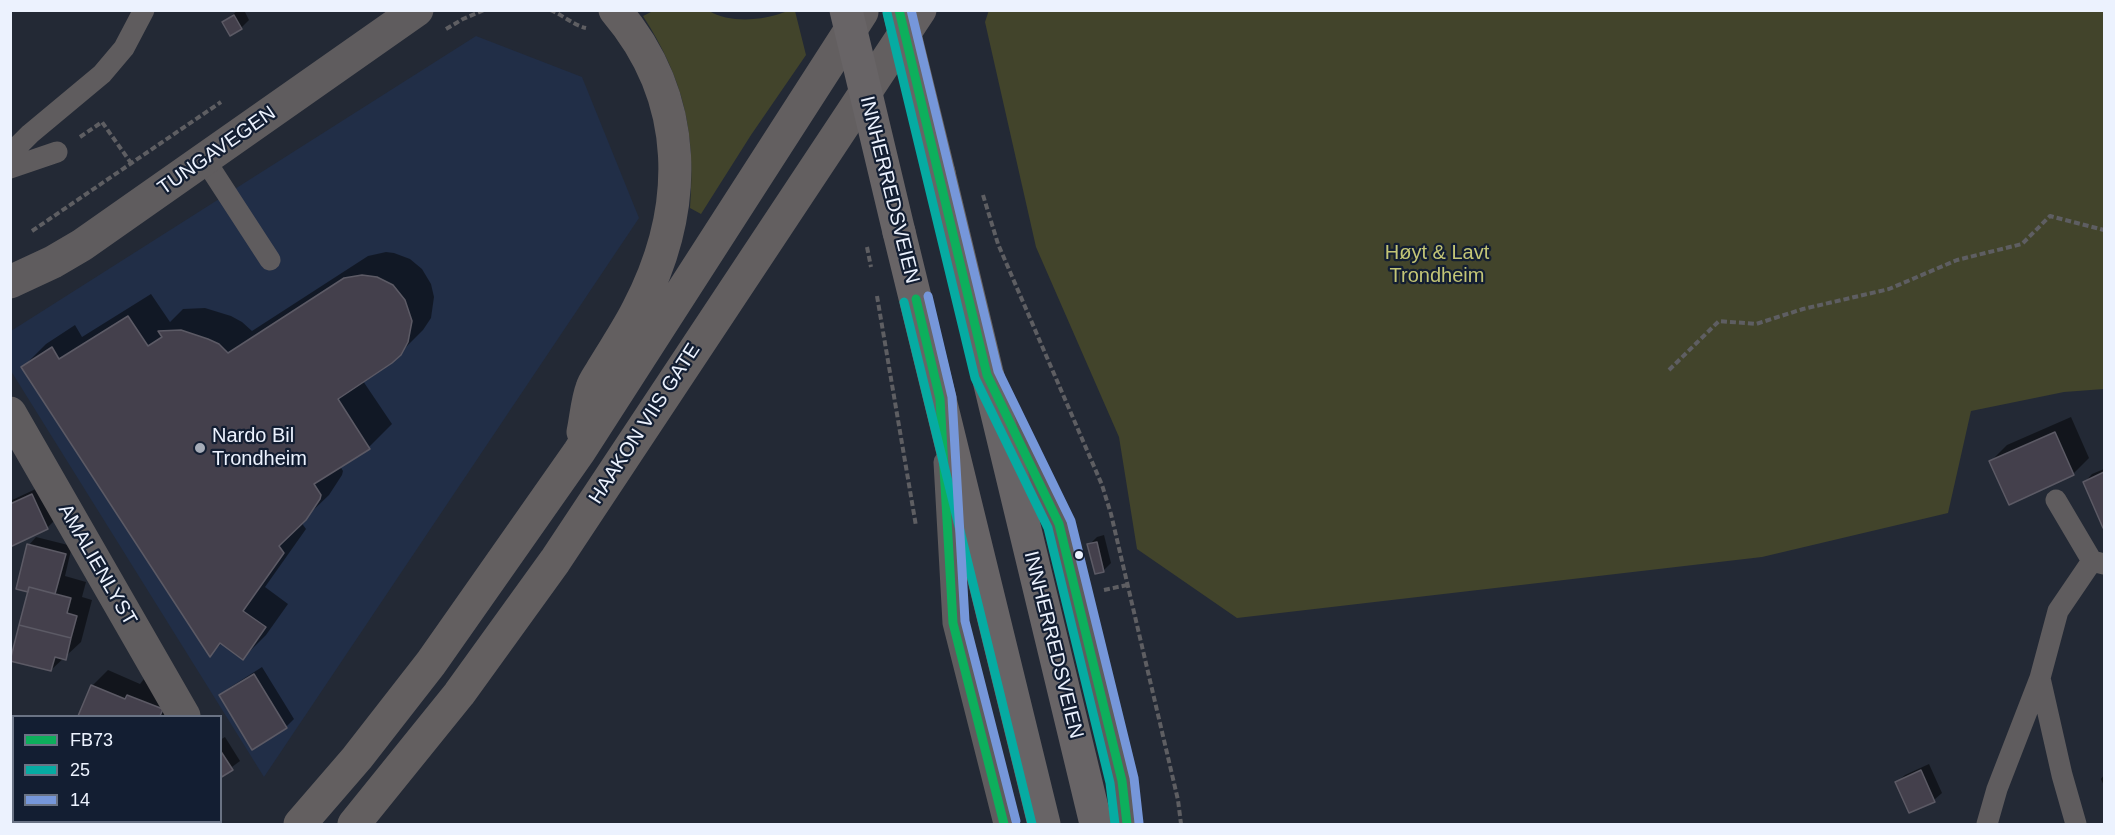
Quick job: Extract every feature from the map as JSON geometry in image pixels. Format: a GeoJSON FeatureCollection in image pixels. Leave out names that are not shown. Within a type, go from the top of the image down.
{"type":"FeatureCollection","features":[{"type":"Feature","properties":{"kind":"highway","name":"INNHERREDSVEIEN"},"geometry":{"type":"LineString","coordinates":[[846,10],[1044,825]]}},
{"type":"Feature","properties":{"kind":"highway","name":"INNHERREDSVEIEN"},"geometry":{"type":"LineString","coordinates":[[899,10],[1096,825]]}},
{"type":"Feature","properties":{"kind":"main road","name":"HAAKON VIIS GATE"},"geometry":{"type":"LineString","coordinates":[[300,825],[357,758],[431,663],[579,452],[863,10]]}},
{"type":"Feature","properties":{"kind":"main road","name":"HAAKON VIIS GATE"},"geometry":{"type":"LineString","coordinates":[[354,825],[459,694],[555,561],[920,10]]}},
{"type":"Feature","properties":{"kind":"main road"},"geometry":{"type":"LineString","coordinates":[[579,452],[592,387],[638,309],[659,262],[675,198],[675,151],[665,104],[649,60],[636,37],[604,20]]}},
{"type":"Feature","properties":{"kind":"street","name":"TUNGAVEGEN"},"geometry":{"type":"LineString","coordinates":[[10,282],[53,262],[82,245],[417,10]]}},
{"type":"Feature","properties":{"kind":"street","name":"AMALIENLYST"},"geometry":{"type":"LineString","coordinates":[[10,413],[183,715]]}},
{"type":"Feature","properties":{"kind":"lane"},"geometry":{"type":"LineString","coordinates":[[10,154],[30,134],[102,74],[124,48],[144,10]]}},
{"type":"Feature","properties":{"kind":"lane"},"geometry":{"type":"LineString","coordinates":[[10,168],[57,152]]}},
{"type":"Feature","properties":{"kind":"lane"},"geometry":{"type":"LineString","coordinates":[[205,160],[270,260]]}},
{"type":"Feature","properties":{"kind":"lane"},"geometry":{"type":"LineString","coordinates":[[987,375],[1059,524],[1122,781],[1127,825]]}},
{"type":"Feature","properties":{"kind":"lane"},"geometry":{"type":"LineString","coordinates":[[940,399],[952,623],[1004,825]]}},
{"type":"Feature","properties":{"kind":"lane"},"geometry":{"type":"LineString","coordinates":[[1987,825],[1997,789],[2040,678],[2058,611],[2098,562],[2056,500]]}},
{"type":"Feature","properties":{"kind":"lane"},"geometry":{"type":"LineString","coordinates":[[2040,678],[2076,825]]}},
{"type":"Feature","properties":{"kind":"path"},"geometry":{"type":"LineString","coordinates":[[550,10],[564,16],[576,26],[604,20]]}},
{"type":"Feature","properties":{"kind":"path"},"geometry":{"type":"LineString","coordinates":[[30,233],[228,97]]}},
{"type":"Feature","properties":{"kind":"path"},"geometry":{"type":"LineString","coordinates":[[57,152],[102,122],[131,164]]}},
{"type":"Feature","properties":{"kind":"path"},"geometry":{"type":"LineString","coordinates":[[981,191],[998,244],[1102,484],[1178,800],[1180,825]]}},
{"type":"Feature","properties":{"kind":"path"},"geometry":{"type":"LineString","coordinates":[[1669,370],[1719,321],[1756,324],[1803,309],[1889,289],[1957,260],[2022,244],[2050,216],[2104,230]]}},
{"type":"Feature","properties":{"kind":"shaded area"},"geometry":{"type":"Polygon","coordinates":[[[476,36],[582,77],[639,218],[264,777],[11,371],[11,331],[476,36]]]}},
{"type":"Feature","properties":{"kind":"green space","name":"Høyt & Lavt Trondheim"},"geometry":{"type":"Polygon","coordinates":[[[989,10],[2104,11],[2104,389],[2064,392],[1971,411],[1948,513],[1762,557],[1237,618],[1137,549],[1119,437],[1036,247],[985,22],[989,10]]]}},
{"type":"Feature","properties":{"kind":"green space"},"geometry":{"type":"Polygon","coordinates":[[[653,11],[709,11],[724,17],[742,19],[795,11],[806,55],[751,135],[701,214],[690,208],[691,155],[684,107],[668,62],[643,16],[653,11]]]}},
{"type":"Feature","properties":{"kind":"building"},"geometry":{"type":"Polygon","coordinates":[[[234,15],[242,29],[230,36],[222,22],[234,15]]]}},
{"type":"Feature","properties":{"kind":"building"},"geometry":{"type":"Polygon","coordinates":[[[362,275],[377,277],[393,285],[405,300],[412,321],[408,342],[401,355],[338,399],[370,449],[314,484],[321,495],[320,499],[306,520],[279,546],[284,553],[243,611],[266,627],[243,660],[220,643],[210,657],[21,367],[52,347],[59,359],[128,316],[148,346],[162,337],[158,331],[181,330],[219,344],[228,353],[344,278],[362,275]]]}},
{"type":"Feature","properties":{"kind":"building"},"geometry":{"type":"Polygon","coordinates":[[[2055,432],[2074,475],[2009,505],[1989,461],[2055,432]]]}},
{"type":"Feature","properties":{"kind":"building"},"geometry":{"type":"Polygon","coordinates":[[[2104,472],[2104,527],[2103,528],[2083,482],[2104,472]]]}},
{"type":"Feature","properties":{"kind":"building"},"geometry":{"type":"Polygon","coordinates":[[[32,494],[48,529],[10,547],[10,504],[32,494]]]}},
{"type":"Feature","properties":{"kind":"building"},"geometry":{"type":"Polygon","coordinates":[[[1097,542],[1104,572],[1095,574],[1087,544],[1097,542]]]}},
{"type":"Feature","properties":{"kind":"building"},"geometry":{"type":"Polygon","coordinates":[[[27,544],[66,554],[55,594],[29,587],[28,592],[16,589],[27,544]]]}},
{"type":"Feature","properties":{"kind":"building"},"geometry":{"type":"Polygon","coordinates":[[[29,587],[71,598],[67,613],[77,616],[71,638],[19,625],[29,587]]]}},
{"type":"Feature","properties":{"kind":"building"},"geometry":{"type":"Polygon","coordinates":[[[19,625],[71,638],[66,660],[55,657],[51,671],[10,661],[19,625]]]}},
{"type":"Feature","properties":{"kind":"building"},"geometry":{"type":"Polygon","coordinates":[[[254,674],[287,728],[252,750],[219,695],[254,674]]]}},
{"type":"Feature","properties":{"kind":"building"},"geometry":{"type":"Polygon","coordinates":[[[91,685],[125,699],[127,695],[163,709],[160,715],[78,715],[91,685]]]}},
{"type":"Feature","properties":{"kind":"building"},"geometry":{"type":"Polygon","coordinates":[[[222,753],[233,770],[222,777],[222,753]]]}},
{"type":"Feature","properties":{"kind":"building"},"geometry":{"type":"Polygon","coordinates":[[[1921,770],[1935,802],[1909,813],[1895,782],[1921,770]]]}},
{"type":"Feature","properties":{"kind":"building"},"geometry":{"type":"Polygon","coordinates":[[[34,823],[78,823],[78,824],[34,823]]]}},
{"type":"Feature","properties":{"kind":"transit line","name":"FB73"},"geometry":{"type":"LineString","coordinates":[[899,10],[987,375],[1059,524],[1122,781],[1127,824]]}},
{"type":"Feature","properties":{"kind":"transit line","name":"14"},"geometry":{"type":"LineString","coordinates":[[911,10],[998,371],[1071,521],[1134,778],[1139,823]]}},
{"type":"Feature","properties":{"kind":"transit line","name":"25"},"geometry":{"type":"LineString","coordinates":[[887,13],[975,378],[1048,528],[1110,783],[1115,824]]}},
{"type":"Feature","properties":{"kind":"transit line","name":"14"},"geometry":{"type":"LineString","coordinates":[[928,296],[952,397],[965,621],[1016,821]]}},
{"type":"Feature","properties":{"kind":"transit line","name":"FB73"},"geometry":{"type":"LineString","coordinates":[[916,299],[940,399],[953,623],[1004,824]]}},
{"type":"Feature","properties":{"kind":"transit line","name":"25"},"geometry":{"type":"LineString","coordinates":[[904,302],[1032,824]]}},
{"type":"Feature","properties":{"kind":"place","name":"Nardo Bil Trondheim"},"geometry":{"type":"Point","coordinates":[200,448]}}]}
